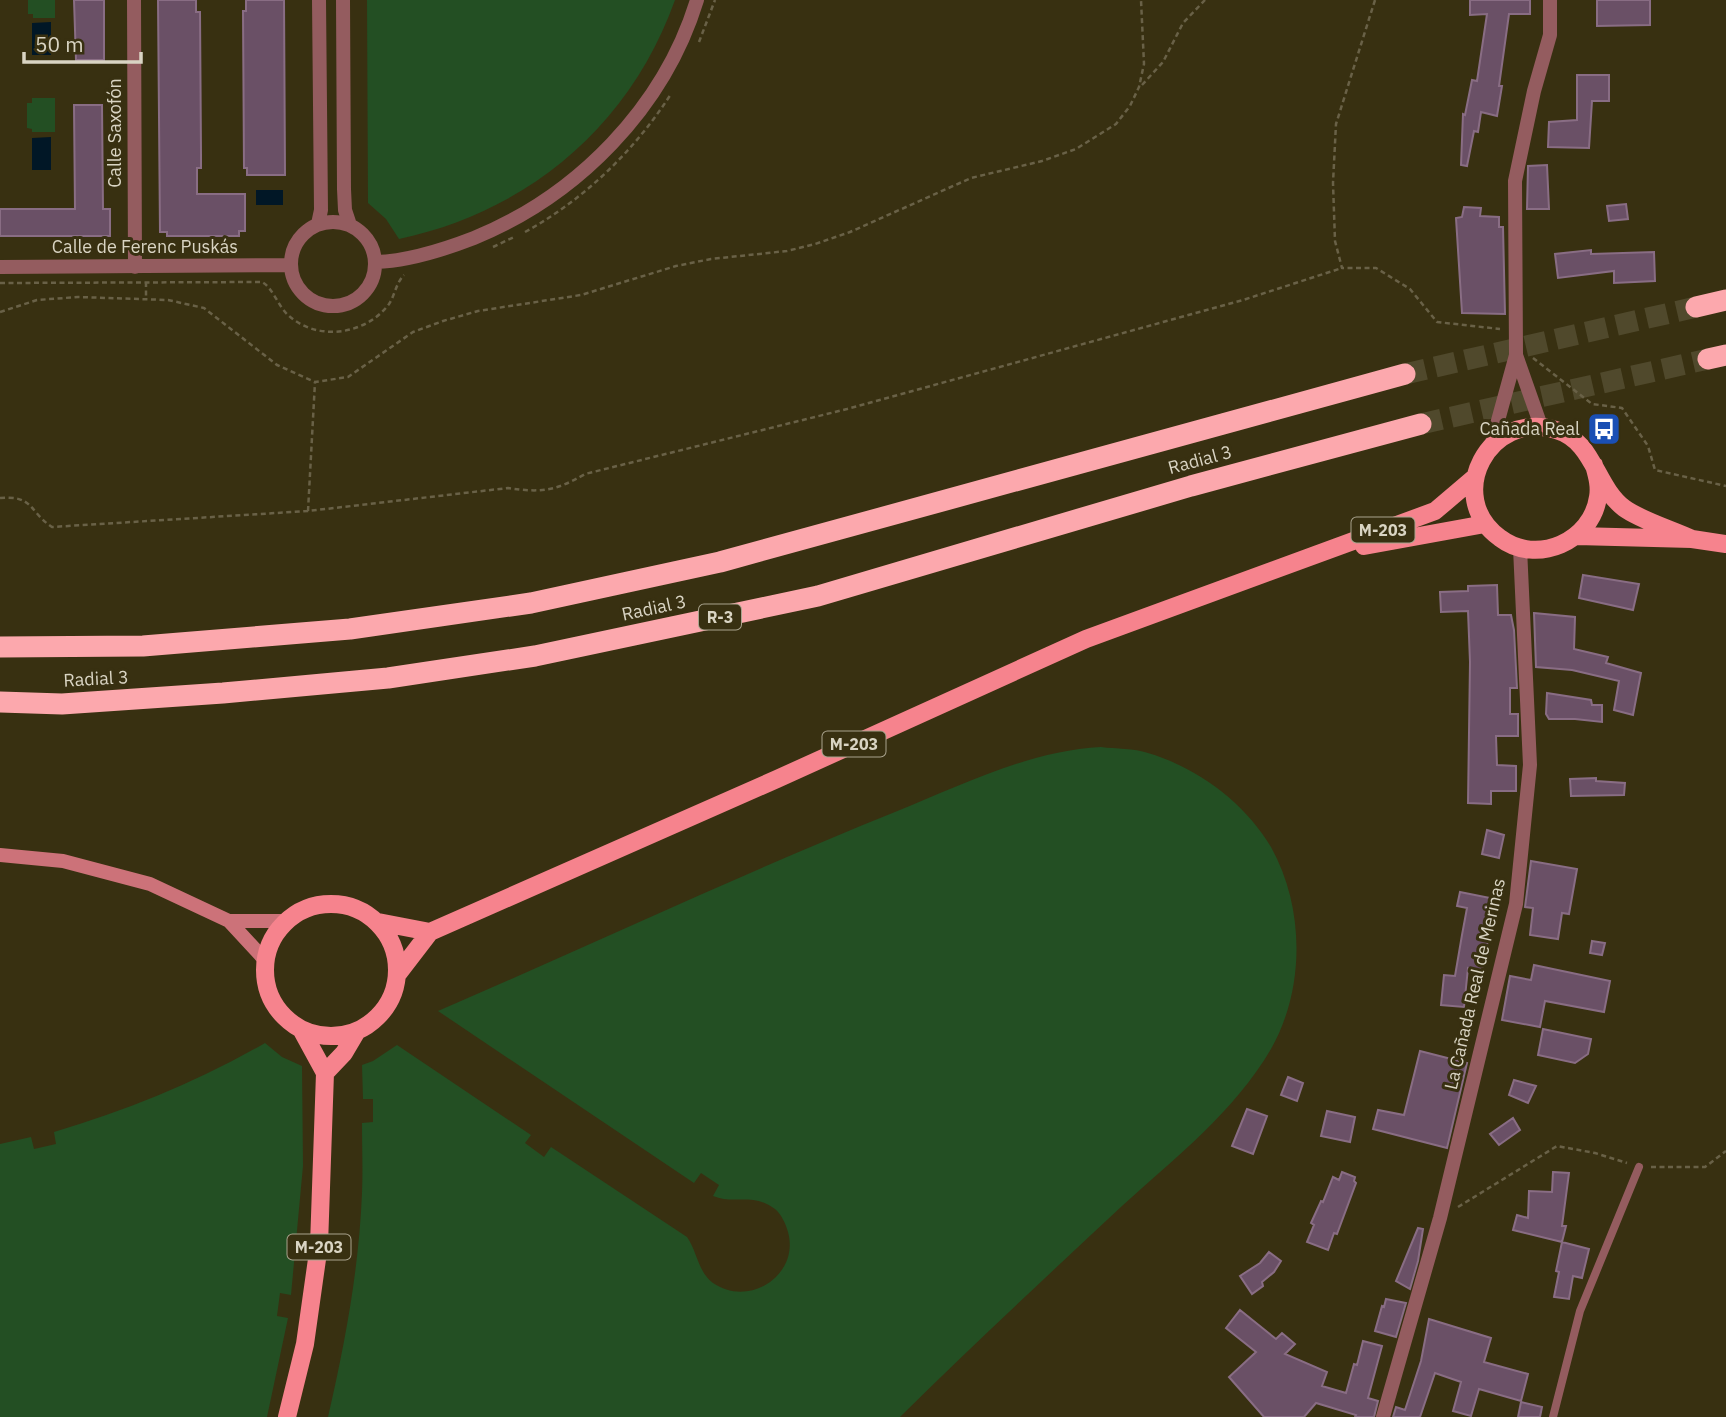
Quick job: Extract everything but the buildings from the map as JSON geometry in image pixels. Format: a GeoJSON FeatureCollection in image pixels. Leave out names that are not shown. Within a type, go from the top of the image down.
{"type":"FeatureCollection","features":[{"type":"Feature","properties":{"kind":"highway"},"geometry":{"type":"LineString","coordinates":[[1696,307],[1726,300]]}},
{"type":"Feature","properties":{"kind":"highway","name":"Radial 3"},"geometry":{"type":"LineString","coordinates":[[0,647],[143,646],[337,631],[531,603],[720,562],[1405,374]]}},
{"type":"Feature","properties":{"kind":"highway","name":"Radial 3"},"geometry":{"type":"LineString","coordinates":[[0,702],[62,704],[223,693],[388,678],[535,656],[818,596],[1191,486],[1421,424]]}},
{"type":"Feature","properties":{"kind":"main road"},"geometry":{"type":"LineString","coordinates":[[1491,446],[1506,434],[1523,428],[1541,426],[1558,430],[1585,450],[1609,493],[1625,509],[1692,539]]}},
{"type":"Feature","properties":{"kind":"main road","name":"M-203"},"geometry":{"type":"LineString","coordinates":[[397,975],[430,932],[1086,639],[1435,511],[1475,477],[1491,446]]}},
{"type":"Feature","properties":{"kind":"main road"},"geometry":{"type":"LineString","coordinates":[[1475,477],[1476,501],[1485,524],[1500,539],[1520,548],[1540,550],[1559,546],[1577,536],[1591,517],[1598,496],[1594,465]]}},
{"type":"Feature","properties":{"kind":"main road","name":"M-203"},"geometry":{"type":"LineString","coordinates":[[1283,568],[1369,545],[1485,524]]}},
{"type":"Feature","properties":{"kind":"main road"},"geometry":{"type":"LineString","coordinates":[[1577,536],[1692,539],[1726,544]]}},
{"type":"Feature","properties":{"kind":"main road"},"geometry":{"type":"LineString","coordinates":[[378,922],[396,956],[394,993],[385,1009],[357,1031],[339,1036],[319,1035],[301,1029],[284,1017],[272,1001],[264,975],[265,960],[272,939],[286,921],[310,907],[338,904],[359,910],[378,922],[430,932]]}},
{"type":"Feature","properties":{"kind":"main road","name":"M-203"},"geometry":{"type":"LineString","coordinates":[[287,1417],[306,1344],[319,1245],[324,1073],[301,1029]]}},
{"type":"Feature","properties":{"kind":"main road"},"geometry":{"type":"LineString","coordinates":[[324,1073],[344,1053],[357,1031]]}},
{"type":"Feature","properties":{"kind":"street","name":"Calle Saxofón"},"geometry":{"type":"LineString","coordinates":[[134,0],[135,267]]}},
{"type":"Feature","properties":{"kind":"street"},"geometry":{"type":"LineString","coordinates":[[318,224],[321,210],[319,0]]}},
{"type":"Feature","properties":{"kind":"street"},"geometry":{"type":"LineString","coordinates":[[343,0],[344,189],[345,210],[350,225]]}},
{"type":"Feature","properties":{"kind":"street"},"geometry":{"type":"LineString","coordinates":[[376,262],[438,250],[491,231],[530,210],[579,175],[612,143],[651,95],[677,50],[697,0]]}},
{"type":"Feature","properties":{"kind":"street"},"geometry":{"type":"LineString","coordinates":[[1491,446],[1516,344],[1515,181],[1534,91],[1550,35],[1550,0]]}},
{"type":"Feature","properties":{"kind":"street"},"geometry":{"type":"LineString","coordinates":[[329,222],[350,225],[365,236],[370,244],[376,262],[372,282],[359,298],[350,303],[330,307],[310,300],[302,293],[292,275],[290,265],[298,240],[303,233],[318,224],[329,222]]}},
{"type":"Feature","properties":{"kind":"street","name":"Calle de Ferenc Puskás"},"geometry":{"type":"LineString","coordinates":[[0,267],[290,265]]}},
{"type":"Feature","properties":{"kind":"street"},"geometry":{"type":"LineString","coordinates":[[1516,344],[1541,426]]}},
{"type":"Feature","properties":{"kind":"street","name":"La Cañada Real de Merinas"},"geometry":{"type":"LineString","coordinates":[[1383,1417],[1440,1218],[1516,904],[1530,765],[1520,548]]}},
{"type":"Feature","properties":{"kind":"street"},"geometry":{"type":"LineString","coordinates":[[0,856],[63,861],[150,884],[229,921],[265,960]]}},
{"type":"Feature","properties":{"kind":"street"},"geometry":{"type":"LineString","coordinates":[[229,921],[286,921]]}},
{"type":"Feature","properties":{"kind":"lane"},"geometry":{"type":"LineString","coordinates":[[1553,1417],[1580,1311],[1639,1167]]}},
{"type":"Feature","properties":{"kind":"path"},"geometry":{"type":"LineString","coordinates":[[696,48],[715,0]]}},
{"type":"Feature","properties":{"kind":"path"},"geometry":{"type":"LineString","coordinates":[[0,312],[37,300],[78,297],[168,300],[204,308],[277,365],[315,382],[348,377],[413,332],[443,321],[478,311],[581,295],[676,266],[711,259],[787,251],[850,232],[971,178],[1042,161],[1076,149],[1116,124],[1130,106],[1139,88],[1144,64],[1140,0]]}},
{"type":"Feature","properties":{"kind":"path"},"geometry":{"type":"LineString","coordinates":[[1139,88],[1163,62],[1183,23],[1205,0]]}},
{"type":"Feature","properties":{"kind":"path"},"geometry":{"type":"LineString","coordinates":[[1342,268],[1335,241],[1333,183],[1336,124],[1375,0]]}},
{"type":"Feature","properties":{"kind":"path"},"geometry":{"type":"LineString","coordinates":[[490,248],[546,220],[593,185],[654,120],[671,93]]}},
{"type":"Feature","properties":{"kind":"path"},"geometry":{"type":"LineString","coordinates":[[0,498],[26,500],[40,519],[52,527],[308,511],[508,488],[554,490],[585,474],[860,405],[1243,300],[1342,268],[1376,268],[1410,289],[1437,322],[1516,344],[1592,404],[1622,408],[1648,446],[1655,470],[1726,486]]}},
{"type":"Feature","properties":{"kind":"path"},"geometry":{"type":"LineString","coordinates":[[0,284],[146,280],[262,282],[280,307],[302,325],[329,332],[344,332],[375,318],[388,304],[400,279],[410,274]]}},
{"type":"Feature","properties":{"kind":"path"},"geometry":{"type":"LineString","coordinates":[[146,280],[146,299]]}},
{"type":"Feature","properties":{"kind":"path"},"geometry":{"type":"LineString","coordinates":[[308,511],[315,382]]}},
{"type":"Feature","properties":{"kind":"path"},"geometry":{"type":"LineString","coordinates":[[1440,1218],[1557,1146],[1595,1153],[1639,1167],[1705,1167],[1726,1151]]}},
{"type":"Feature","properties":{"kind":"green space"},"geometry":{"type":"Polygon","coordinates":[[[28,0],[55,0],[55,18],[33,18],[33,14],[28,14],[28,0]]]}},
{"type":"Feature","properties":{"kind":"green space"},"geometry":{"type":"Polygon","coordinates":[[[367,0],[675,0],[656,45],[631,87],[602,124],[569,156],[532,184],[491,208],[446,226],[399,239],[386,219],[368,203],[367,0]]]}},
{"type":"Feature","properties":{"kind":"green space"},"geometry":{"type":"Polygon","coordinates":[[[32,98],[55,98],[55,132],[32,132],[32,129],[27,128],[27,103],[32,103],[32,98]]]}},
{"type":"Feature","properties":{"kind":"green space"},"geometry":{"type":"Polygon","coordinates":[[[1101,747],[1143,751],[1185,768],[1202,777],[1233,801],[1260,831],[1282,871],[1295,922],[1295,975],[1290,1001],[1271,1049],[1222,1114],[900,1417],[328,1417],[358,1250],[362,1123],[373,1122],[373,1099],[363,1099],[362,1065],[397,1045],[531,1135],[525,1143],[544,1157],[551,1147],[687,1237],[704,1273],[713,1283],[727,1290],[742,1292],[756,1289],[779,1274],[790,1248],[783,1219],[775,1209],[759,1201],[713,1196],[719,1185],[701,1173],[694,1183],[438,1011],[780,860],[970,781],[1047,755],[1101,747]]]}},
{"type":"Feature","properties":{"kind":"green space"},"geometry":{"type":"Polygon","coordinates":[[[265,1043],[282,1057],[302,1066],[303,1166],[291,1295],[280,1293],[277,1316],[288,1318],[267,1417],[0,1417],[0,1144],[31,1137],[34,1149],[56,1144],[54,1132],[162,1094],[265,1043]]]}},
{"type":"Feature","properties":{"kind":"water"},"geometry":{"type":"Polygon","coordinates":[[[51,22],[51,55],[32,55],[32,23],[51,22]]]}},
{"type":"Feature","properties":{"kind":"water"},"geometry":{"type":"Polygon","coordinates":[[[51,137],[51,170],[32,170],[32,138],[51,137]]]}},
{"type":"Feature","properties":{"kind":"water"},"geometry":{"type":"Polygon","coordinates":[[[256,190],[283,190],[283,205],[256,205],[256,190]]]}},
{"type":"Feature","properties":{"kind":"tunnel"},"geometry":{"type":"LineString","coordinates":[[1405,374],[1696,307]]}},
{"type":"Feature","properties":{"kind":"tunnel"},"geometry":{"type":"LineString","coordinates":[[1421,424],[1708,359]]}},
{"type":"Feature","properties":{"kind":"place","name":"Cañada Real"},"geometry":{"type":"Point","coordinates":[1604,429]}}]}
